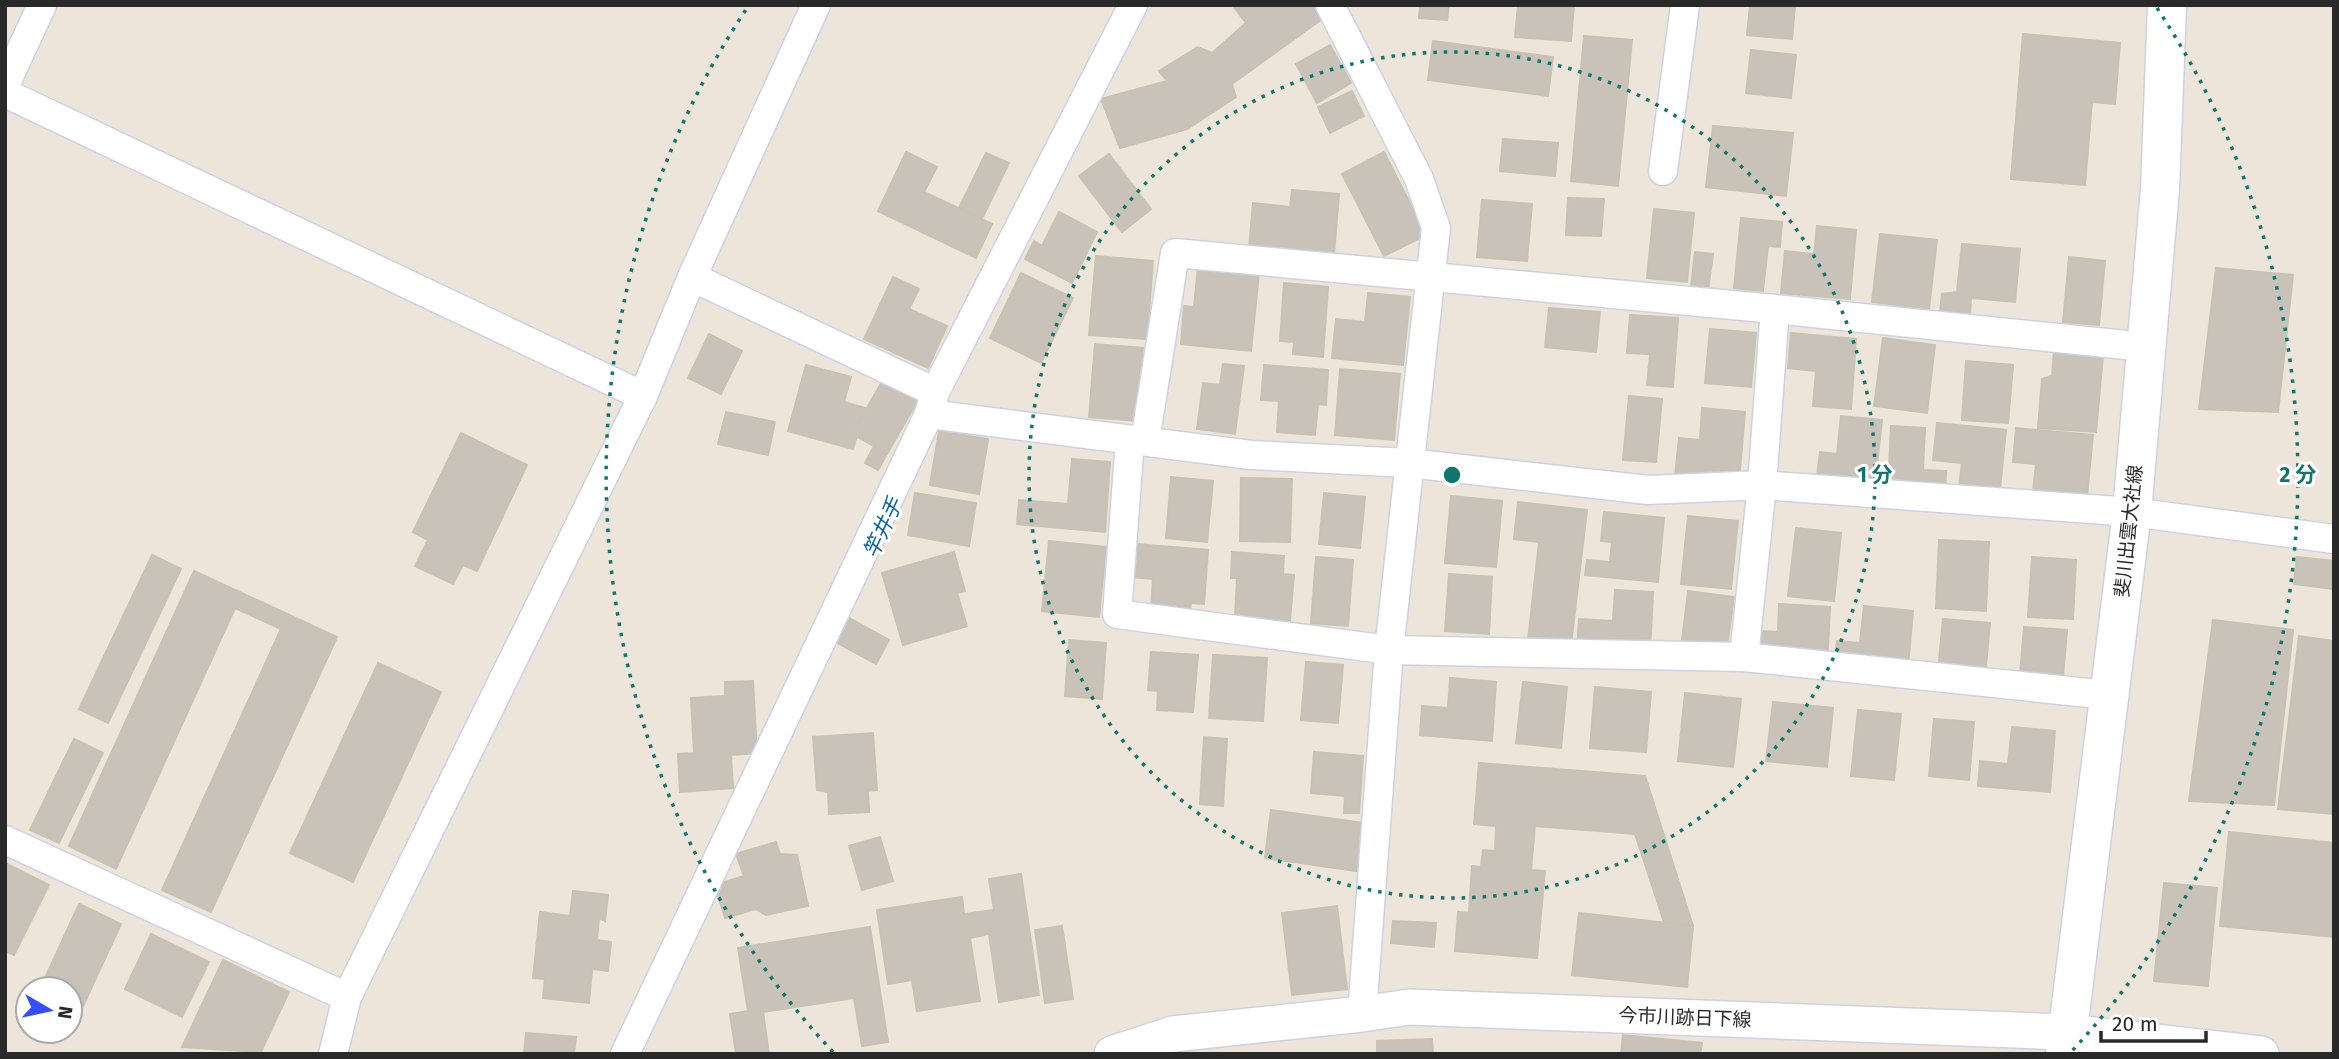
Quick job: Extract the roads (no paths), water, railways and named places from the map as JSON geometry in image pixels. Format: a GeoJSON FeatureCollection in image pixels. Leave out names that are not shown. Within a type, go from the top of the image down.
{"type":"FeatureCollection","features":[{"type":"Feature","properties":{"kind":"main road","name":"斐川出雲大社線"},"geometry":{"type":"LineString","coordinates":[[2066,1043],[2132,512],[2160,189],[2166,5]]}},
{"type":"Feature","properties":{"kind":"street"},"geometry":{"type":"LineString","coordinates":[[5,85],[42,5]]}},
{"type":"Feature","properties":{"kind":"street"},"geometry":{"type":"LineString","coordinates":[[333,1054],[347,998],[643,396],[692,277],[816,5]]}},
{"type":"Feature","properties":{"kind":"street"},"geometry":{"type":"LineString","coordinates":[[625,1054],[932,403],[1133,5]]}},
{"type":"Feature","properties":{"kind":"street"},"geometry":{"type":"LineString","coordinates":[[1330,5],[1419,179],[1436,228],[1389,650],[1362,1014]]}},
{"type":"Feature","properties":{"kind":"street"},"geometry":{"type":"LineString","coordinates":[[1663,171],[1685,5]]}},
{"type":"Feature","properties":{"kind":"street"},"geometry":{"type":"LineString","coordinates":[[5,93],[643,396]]}},
{"type":"Feature","properties":{"kind":"street"},"geometry":{"type":"LineString","coordinates":[[2108,695],[1744,657],[1389,650],[1117,614],[1137,440],[1175,253],[1775,309],[2145,347]]}},
{"type":"Feature","properties":{"kind":"street"},"geometry":{"type":"LineString","coordinates":[[692,277],[932,403],[1137,440],[1251,455],[1409,463],[1648,490],[1762,485],[2132,512],[2334,539]]}},
{"type":"Feature","properties":{"kind":"street"},"geometry":{"type":"LineString","coordinates":[[1744,657],[1762,485],[1775,309]]}},
{"type":"Feature","properties":{"kind":"street"},"geometry":{"type":"LineString","coordinates":[[5,840],[347,998]]}},
{"type":"Feature","properties":{"kind":"street","name":"今市川跡日下線"},"geometry":{"type":"LineString","coordinates":[[1112,1054],[1173,1034],[1409,1007],[2261,1054]]}},
{"type":"Feature","properties":{"kind":"water label","name":"竿井手"},"geometry":{"type":"Point","coordinates":[883,528]}}]}
